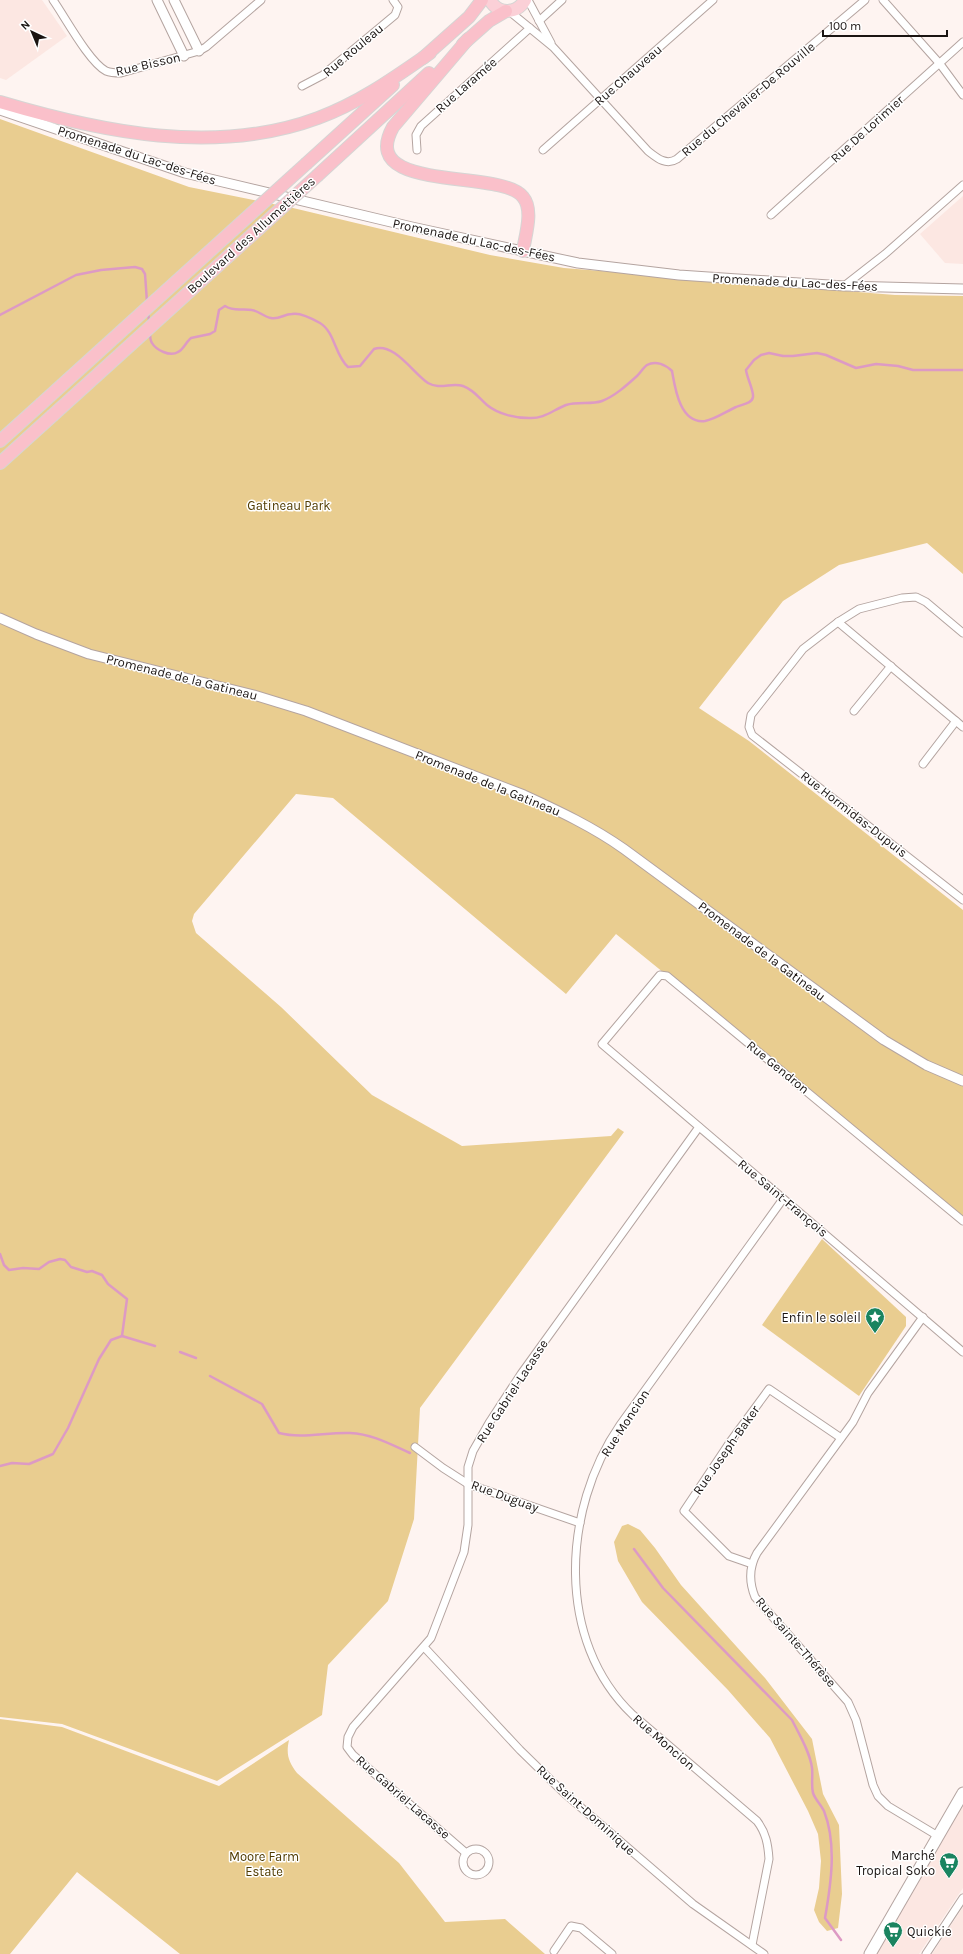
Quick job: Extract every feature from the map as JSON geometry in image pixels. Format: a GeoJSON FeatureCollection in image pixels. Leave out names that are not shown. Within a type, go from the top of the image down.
{"type":"FeatureCollection","features":[{"type":"Feature","properties":{"kind":"highway","name":"Boulevard des Allumettières"},"geometry":{"type":"LineString","coordinates":[[0,441],[307,162],[430,53],[469,17],[482,0]]}},
{"type":"Feature","properties":{"kind":"highway","name":"Boulevard des Allumettières"},"geometry":{"type":"LineString","coordinates":[[0,463],[468,39],[489,21],[508,11]]}},
{"type":"Feature","properties":{"kind":"highway"},"geometry":{"type":"LineString","coordinates":[[468,39],[393,127],[387,140],[388,151],[394,161],[408,171],[503,187],[520,194],[527,204],[528,216],[523,251]]}},
{"type":"Feature","properties":{"kind":"highway"},"geometry":{"type":"LineString","coordinates":[[0,102],[88,126],[128,132],[184,136],[257,133],[303,123],[351,104],[430,53]]}},
{"type":"Feature","properties":{"kind":"main road"},"geometry":{"type":"LineString","coordinates":[[490,0],[496,7],[508,11],[518,8],[527,0]]}},
{"type":"Feature","properties":{"kind":"main road"},"geometry":{"type":"LineString","coordinates":[[870,1954],[963,1793]]}},
{"type":"Feature","properties":{"kind":"street","name":"Rue Bisson"},"geometry":{"type":"LineString","coordinates":[[53,0],[92,59],[108,72],[121,73],[199,51],[206,47],[261,0]]}},
{"type":"Feature","properties":{"kind":"street"},"geometry":{"type":"LineString","coordinates":[[157,0],[184,56]]}},
{"type":"Feature","properties":{"kind":"street"},"geometry":{"type":"LineString","coordinates":[[174,0],[199,51]]}},
{"type":"Feature","properties":{"kind":"street","name":"Rue Rouleau"},"geometry":{"type":"LineString","coordinates":[[302,86],[323,75],[395,15],[398,7],[393,0]]}},
{"type":"Feature","properties":{"kind":"street"},"geometry":{"type":"LineString","coordinates":[[527,0],[553,47]]}},
{"type":"Feature","properties":{"kind":"street"},"geometry":{"type":"LineString","coordinates":[[539,21],[562,0]]}},
{"type":"Feature","properties":{"kind":"street","name":"Rue Chauveau"},"geometry":{"type":"LineString","coordinates":[[542,150],[713,0]]}},
{"type":"Feature","properties":{"kind":"street","name":"Rue du Chevalier-De Rouville"},"geometry":{"type":"LineString","coordinates":[[600,100],[648,151],[666,162],[677,159],[865,0]]}},
{"type":"Feature","properties":{"kind":"street"},"geometry":{"type":"LineString","coordinates":[[883,0],[940,64],[963,95]]}},
{"type":"Feature","properties":{"kind":"street"},"geometry":{"type":"LineString","coordinates":[[508,11],[553,47],[600,100]]}},
{"type":"Feature","properties":{"kind":"street","name":"Rue Laramée"},"geometry":{"type":"LineString","coordinates":[[417,150],[416,135],[421,126],[530,28]]}},
{"type":"Feature","properties":{"kind":"street","name":"Rue De Lorimier"},"geometry":{"type":"LineString","coordinates":[[772,215],[963,42]]}},
{"type":"Feature","properties":{"kind":"street","name":"Promenade du Lac-des-Fées"},"geometry":{"type":"LineString","coordinates":[[0,110],[185,173],[368,217],[578,263],[679,275],[844,286],[963,289]]}},
{"type":"Feature","properties":{"kind":"street"},"geometry":{"type":"LineString","coordinates":[[844,286],[885,254],[963,185]]}},
{"type":"Feature","properties":{"kind":"street"},"geometry":{"type":"LineString","coordinates":[[963,633],[926,602],[912,596],[859,609],[838,622],[963,727]]}},
{"type":"Feature","properties":{"kind":"street","name":"Promenade de la Gatineau"},"geometry":{"type":"LineString","coordinates":[[0,618],[36,634],[89,654],[248,694],[306,711],[524,795],[559,811],[589,827],[624,849],[872,1032],[916,1059],[963,1081]]}},
{"type":"Feature","properties":{"kind":"street","name":"Rue Hormidas-Dupuis"},"geometry":{"type":"LineString","coordinates":[[838,622],[803,649],[751,715],[748,727],[752,735],[963,900]]}},
{"type":"Feature","properties":{"kind":"street"},"geometry":{"type":"LineString","coordinates":[[854,711],[891,666]]}},
{"type":"Feature","properties":{"kind":"street"},"geometry":{"type":"LineString","coordinates":[[923,764],[956,721]]}},
{"type":"Feature","properties":{"kind":"street","name":"Rue Gendron"},"geometry":{"type":"LineString","coordinates":[[602,1044],[660,975],[667,976],[963,1221]]}},
{"type":"Feature","properties":{"kind":"street","name":"Rue Saint-François"},"geometry":{"type":"LineString","coordinates":[[602,1044],[963,1352]]}},
{"type":"Feature","properties":{"kind":"street","name":"Rue Gabriel-Lacasse"},"geometry":{"type":"LineString","coordinates":[[466,1853],[356,1757],[347,1746],[348,1737],[353,1727],[431,1638],[464,1552],[468,1525],[469,1460],[489,1423],[507,1393],[699,1127]]}},
{"type":"Feature","properties":{"kind":"street","name":"Rue Moncion"},"geometry":{"type":"LineString","coordinates":[[752,1945],[769,1859],[769,1847],[764,1833],[757,1821],[633,1715],[607,1684],[590,1652],[581,1626],[576,1567],[580,1523],[591,1482],[612,1436],[783,1198]]}},
{"type":"Feature","properties":{"kind":"street","name":"Rue Sainte-Thérèse"},"geometry":{"type":"LineString","coordinates":[[923,1317],[868,1393],[856,1416],[757,1553],[752,1564],[750,1576],[755,1597],[848,1702],[856,1720],[872,1785],[878,1796],[888,1806],[938,1836]]}},
{"type":"Feature","properties":{"kind":"street","name":"Rue Joseph-Baker"},"geometry":{"type":"LineString","coordinates":[[752,1564],[729,1556],[684,1511],[730,1442],[769,1389],[840,1438]]}},
{"type":"Feature","properties":{"kind":"street","name":"Rue Duguay"},"geometry":{"type":"LineString","coordinates":[[415,1447],[468,1484],[580,1523]]}},
{"type":"Feature","properties":{"kind":"street","name":"Rue Saint-Dominique"},"geometry":{"type":"LineString","coordinates":[[424,1647],[520,1750],[563,1792],[693,1904],[764,1954]]}},
{"type":"Feature","properties":{"kind":"street"},"geometry":{"type":"LineString","coordinates":[[926,1954],[963,1898]]}},
{"type":"Feature","properties":{"kind":"street"},"geometry":{"type":"LineString","coordinates":[[554,1951],[571,1926],[581,1928],[612,1954]]}},
{"type":"Feature","properties":{"kind":"shaded area"},"geometry":{"type":"Polygon","coordinates":[[[0,0],[42,0],[67,36],[6,80],[0,78],[0,0]]]}},
{"type":"Feature","properties":{"kind":"shaded area"},"geometry":{"type":"Polygon","coordinates":[[[963,196],[963,264],[945,263],[920,234],[963,196]]]}},
{"type":"Feature","properties":{"kind":"shaded area"},"geometry":{"type":"Polygon","coordinates":[[[963,1804],[963,1888],[919,1954],[875,1954],[963,1804]]]}},
{"type":"Feature","properties":{"kind":"shaded area"},"geometry":{"type":"Polygon","coordinates":[[[963,1907],[963,1954],[932,1954],[963,1907]]]}},
{"type":"Feature","properties":{"kind":"green space","name":"Gatineau Park"},"geometry":{"type":"Polygon","coordinates":[[[0,119],[189,187],[293,208],[490,255],[564,268],[895,295],[963,296],[963,574],[927,543],[839,565],[783,601],[699,708],[749,741],[963,910],[963,1220],[839,1115],[616,934],[566,994],[333,798],[296,794],[194,914],[192,921],[196,933],[281,1007],[372,1095],[462,1146],[611,1136],[618,1128],[624,1132],[420,1408],[414,1519],[388,1601],[328,1665],[322,1715],[217,1781],[62,1724],[0,1717],[0,119]]]}},
{"type":"Feature","properties":{"kind":"green space"},"geometry":{"type":"Polygon","coordinates":[[[822,1239],[906,1317],[906,1326],[859,1396],[762,1325],[822,1239]]]}},
{"type":"Feature","properties":{"kind":"green space"},"geometry":{"type":"Polygon","coordinates":[[[628,1524],[640,1530],[655,1548],[681,1585],[765,1678],[812,1739],[823,1794],[839,1825],[842,1894],[838,1928],[827,1931],[819,1922],[814,1910],[819,1888],[821,1861],[818,1834],[808,1811],[770,1738],[728,1690],[642,1602],[618,1561],[614,1542],[622,1526],[628,1524]]]}},
{"type":"Feature","properties":{"kind":"green space","name":"Moore Farm Estate"},"geometry":{"type":"Polygon","coordinates":[[[0,1719],[62,1727],[219,1786],[289,1740],[288,1757],[297,1773],[399,1863],[445,1922],[505,1919],[545,1954],[180,1954],[77,1872],[10,1954],[0,1954],[0,1719]]]}},
{"type":"Feature","properties":{"kind":"waterway"},"geometry":{"type":"LineString","coordinates":[[0,315],[76,275],[101,270],[135,267],[142,269],[145,274],[147,302]]}},
{"type":"Feature","properties":{"kind":"waterway"},"geometry":{"type":"LineString","coordinates":[[150,333],[151,342],[154,346],[171,354],[180,351],[191,338],[210,334],[215,331],[219,310],[225,306],[232,309],[255,311],[274,318],[279,318],[289,314],[299,314],[306,316],[325,327],[329,332],[340,357],[348,367],[360,366],[374,349],[381,348],[389,350],[396,354],[428,383],[437,386],[463,386],[473,392],[496,411],[507,415],[524,418],[539,417],[566,405],[575,403],[593,403],[602,401],[625,387],[647,365],[654,363],[664,365],[672,371],[677,395],[684,411],[690,417],[705,421],[713,419],[751,401],[753,394],[746,370],[754,360],[761,355],[769,353],[783,356],[817,353],[826,355],[856,368],[876,364],[898,366],[913,370],[963,370]]}},
{"type":"Feature","properties":{"kind":"waterway"},"geometry":{"type":"LineString","coordinates":[[148,311],[149,322]]}},
{"type":"Feature","properties":{"kind":"waterway"},"geometry":{"type":"LineString","coordinates":[[0,1254],[4,1265],[9,1270],[23,1268],[39,1269],[49,1262],[60,1259],[65,1260],[71,1267],[87,1272],[92,1271],[102,1275],[108,1284],[127,1299],[122,1336]]}},
{"type":"Feature","properties":{"kind":"waterway"},"geometry":{"type":"LineString","coordinates":[[0,1466],[12,1463],[29,1464],[53,1454],[68,1428],[99,1359],[111,1340],[122,1336],[155,1346]]}},
{"type":"Feature","properties":{"kind":"waterway"},"geometry":{"type":"LineString","coordinates":[[180,1352],[196,1358]]}},
{"type":"Feature","properties":{"kind":"waterway"},"geometry":{"type":"LineString","coordinates":[[210,1376],[262,1404],[279,1433],[288,1435],[341,1433],[366,1435],[410,1453]]}},
{"type":"Feature","properties":{"kind":"waterway"},"geometry":{"type":"LineString","coordinates":[[634,1549],[663,1588],[792,1720],[809,1756],[812,1768],[813,1793],[824,1811],[828,1824],[832,1850],[832,1864],[825,1918],[841,1940]]}},
{"type":"Feature","properties":{"kind":"place","name":"Enfin le soleil"},"geometry":{"type":"Point","coordinates":[875,1334]}},
{"type":"Feature","properties":{"kind":"place","name":"Marché Tropical Soko"},"geometry":{"type":"Point","coordinates":[949,1879]}},
{"type":"Feature","properties":{"kind":"place","name":"Quickie"},"geometry":{"type":"Point","coordinates":[893,1948]}}]}
